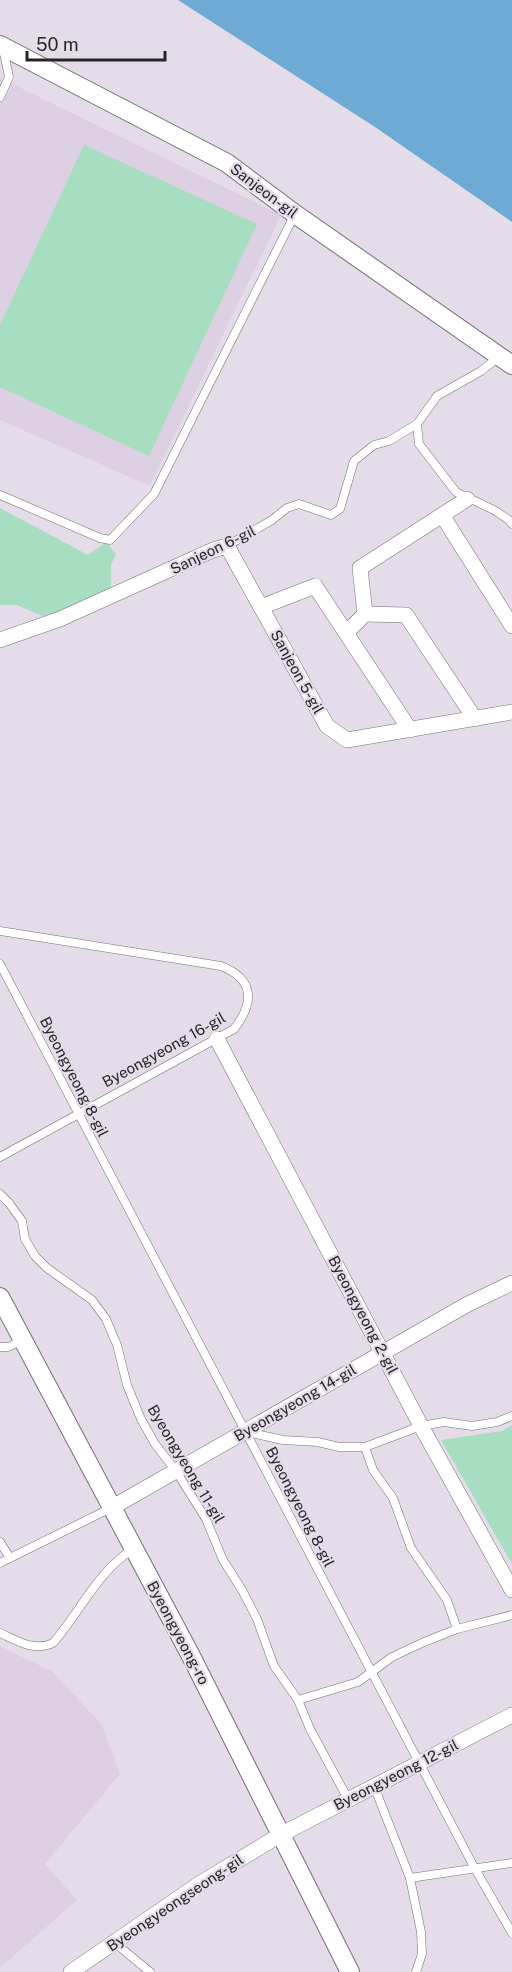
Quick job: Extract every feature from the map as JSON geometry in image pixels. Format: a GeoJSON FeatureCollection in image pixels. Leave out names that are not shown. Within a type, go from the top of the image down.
{"type":"FeatureCollection","features":[{"type":"Feature","properties":{"kind":"street","name":"Sanjeon-gil"},"geometry":{"type":"LineString","coordinates":[[1,47],[227,163],[295,214],[506,361]]}},
{"type":"Feature","properties":{"kind":"street"},"geometry":{"type":"LineString","coordinates":[[365,615],[360,568],[467,499]]}},
{"type":"Feature","properties":{"kind":"street"},"geometry":{"type":"LineString","coordinates":[[442,515],[512,626]]}},
{"type":"Feature","properties":{"kind":"street","name":"Sanjeon 5-gil"},"geometry":{"type":"LineString","coordinates":[[227,546],[327,726],[347,740],[512,712]]}},
{"type":"Feature","properties":{"kind":"street","name":"Sanjeon 6-gil"},"geometry":{"type":"LineString","coordinates":[[0,640],[60,619],[213,550],[227,546]]}},
{"type":"Feature","properties":{"kind":"street"},"geometry":{"type":"LineString","coordinates":[[261,607],[315,586],[410,730]]}},
{"type":"Feature","properties":{"kind":"street"},"geometry":{"type":"LineString","coordinates":[[346,633],[365,615],[406,615],[475,719]]}},
{"type":"Feature","properties":{"kind":"street","name":"Byeongyeong 2-gil"},"geometry":{"type":"LineString","coordinates":[[217,1039],[422,1426],[512,1590]]}},
{"type":"Feature","properties":{"kind":"street","name":"Byeongyeong 14-gil"},"geometry":{"type":"LineString","coordinates":[[111,1508],[468,1304],[512,1283]]}},
{"type":"Feature","properties":{"kind":"street","name":"Byeongyeong-ro"},"geometry":{"type":"LineString","coordinates":[[0,1297],[190,1656],[350,1972]]}},
{"type":"Feature","properties":{"kind":"street","name":"Byeongyeong 12-gil"},"geometry":{"type":"LineString","coordinates":[[280,1835],[512,1714]]}},
{"type":"Feature","properties":{"kind":"street","name":"Byeongyeongseong-gil"},"geometry":{"type":"LineString","coordinates":[[71,1972],[199,1884],[280,1835]]}},
{"type":"Feature","properties":{"kind":"lane"},"geometry":{"type":"LineString","coordinates":[[0,97],[9,77],[1,47]]}},
{"type":"Feature","properties":{"kind":"lane"},"geometry":{"type":"LineString","coordinates":[[0,495],[100,538],[110,540],[154,495],[295,214]]}},
{"type":"Feature","properties":{"kind":"lane","name":"Sanjeon 6-gil"},"geometry":{"type":"LineString","coordinates":[[227,546],[272,520],[287,508],[299,504],[331,515],[340,509],[354,461],[374,445],[389,441],[417,424],[437,396],[481,371],[506,361]]}},
{"type":"Feature","properties":{"kind":"lane"},"geometry":{"type":"LineString","coordinates":[[417,424],[419,444],[456,492],[494,510],[512,524]]}},
{"type":"Feature","properties":{"kind":"lane","name":"Byeongyeong 16-gil"},"geometry":{"type":"LineString","coordinates":[[0,931],[221,966],[236,972],[244,980],[248,990],[247,1006],[234,1029],[0,1157]]}},
{"type":"Feature","properties":{"kind":"lane","name":"Byeongyeong 8-gil"},"geometry":{"type":"LineString","coordinates":[[0,964],[302,1541],[373,1671],[419,1763],[512,1933]]}},
{"type":"Feature","properties":{"kind":"lane","name":"Byeongyeong 11-gil"},"geometry":{"type":"LineString","coordinates":[[0,1194],[22,1221],[25,1239],[35,1256],[47,1268],[92,1300],[106,1319],[141,1419],[155,1444],[176,1471],[206,1519],[224,1560],[243,1590],[257,1619],[274,1666],[298,1700],[310,1729],[348,1799]]}},
{"type":"Feature","properties":{"kind":"lane"},"geometry":{"type":"LineString","coordinates":[[0,1347],[8,1347],[23,1341]]}},
{"type":"Feature","properties":{"kind":"lane"},"geometry":{"type":"LineString","coordinates":[[246,1431],[283,1440],[339,1447],[365,1447],[422,1426],[444,1422],[472,1426],[498,1422],[512,1416]]}},
{"type":"Feature","properties":{"kind":"lane"},"geometry":{"type":"LineString","coordinates":[[365,1447],[373,1470],[393,1498],[411,1548],[447,1600],[457,1629]]}},
{"type":"Feature","properties":{"kind":"lane"},"geometry":{"type":"LineString","coordinates":[[0,1563],[111,1508]]}},
{"type":"Feature","properties":{"kind":"lane"},"geometry":{"type":"LineString","coordinates":[[0,1542],[9,1558]]}},
{"type":"Feature","properties":{"kind":"lane"},"geometry":{"type":"LineString","coordinates":[[0,1633],[33,1647],[44,1647],[53,1643],[105,1573],[119,1558],[133,1549]]}},
{"type":"Feature","properties":{"kind":"lane"},"geometry":{"type":"LineString","coordinates":[[298,1700],[358,1682],[392,1657],[457,1629],[512,1615]]}},
{"type":"Feature","properties":{"kind":"lane"},"geometry":{"type":"LineString","coordinates":[[374,1786],[410,1878],[421,1932],[422,1954],[416,1972]]}},
{"type":"Feature","properties":{"kind":"lane"},"geometry":{"type":"LineString","coordinates":[[410,1878],[512,1863]]}},
{"type":"Feature","properties":{"kind":"lane"},"geometry":{"type":"LineString","coordinates":[[115,1943],[150,1972]]}},
{"type":"Feature","properties":{"kind":"shaded area"},"geometry":{"type":"Polygon","coordinates":[[[0,78],[281,215],[150,486],[0,420],[0,78]]]}},
{"type":"Feature","properties":{"kind":"shaded area"},"geometry":{"type":"Polygon","coordinates":[[[0,1646],[53,1672],[102,1725],[120,1774],[45,1864],[77,1900],[0,1968],[0,1646]]]}},
{"type":"Feature","properties":{"kind":"green space"},"geometry":{"type":"Polygon","coordinates":[[[84,145],[257,224],[149,456],[0,387],[0,325],[84,145]]]}},
{"type":"Feature","properties":{"kind":"green space"},"geometry":{"type":"Polygon","coordinates":[[[0,508],[88,555],[106,542],[116,554],[111,565],[111,589],[65,611],[42,616],[17,605],[0,605],[0,508]]]}},
{"type":"Feature","properties":{"kind":"green space"},"geometry":{"type":"Polygon","coordinates":[[[512,1425],[512,1564],[441,1440],[502,1431],[512,1425]]]}},
{"type":"Feature","properties":{"kind":"water"},"geometry":{"type":"Polygon","coordinates":[[[178,0],[512,0],[512,222],[375,127],[178,0]]]}}]}
